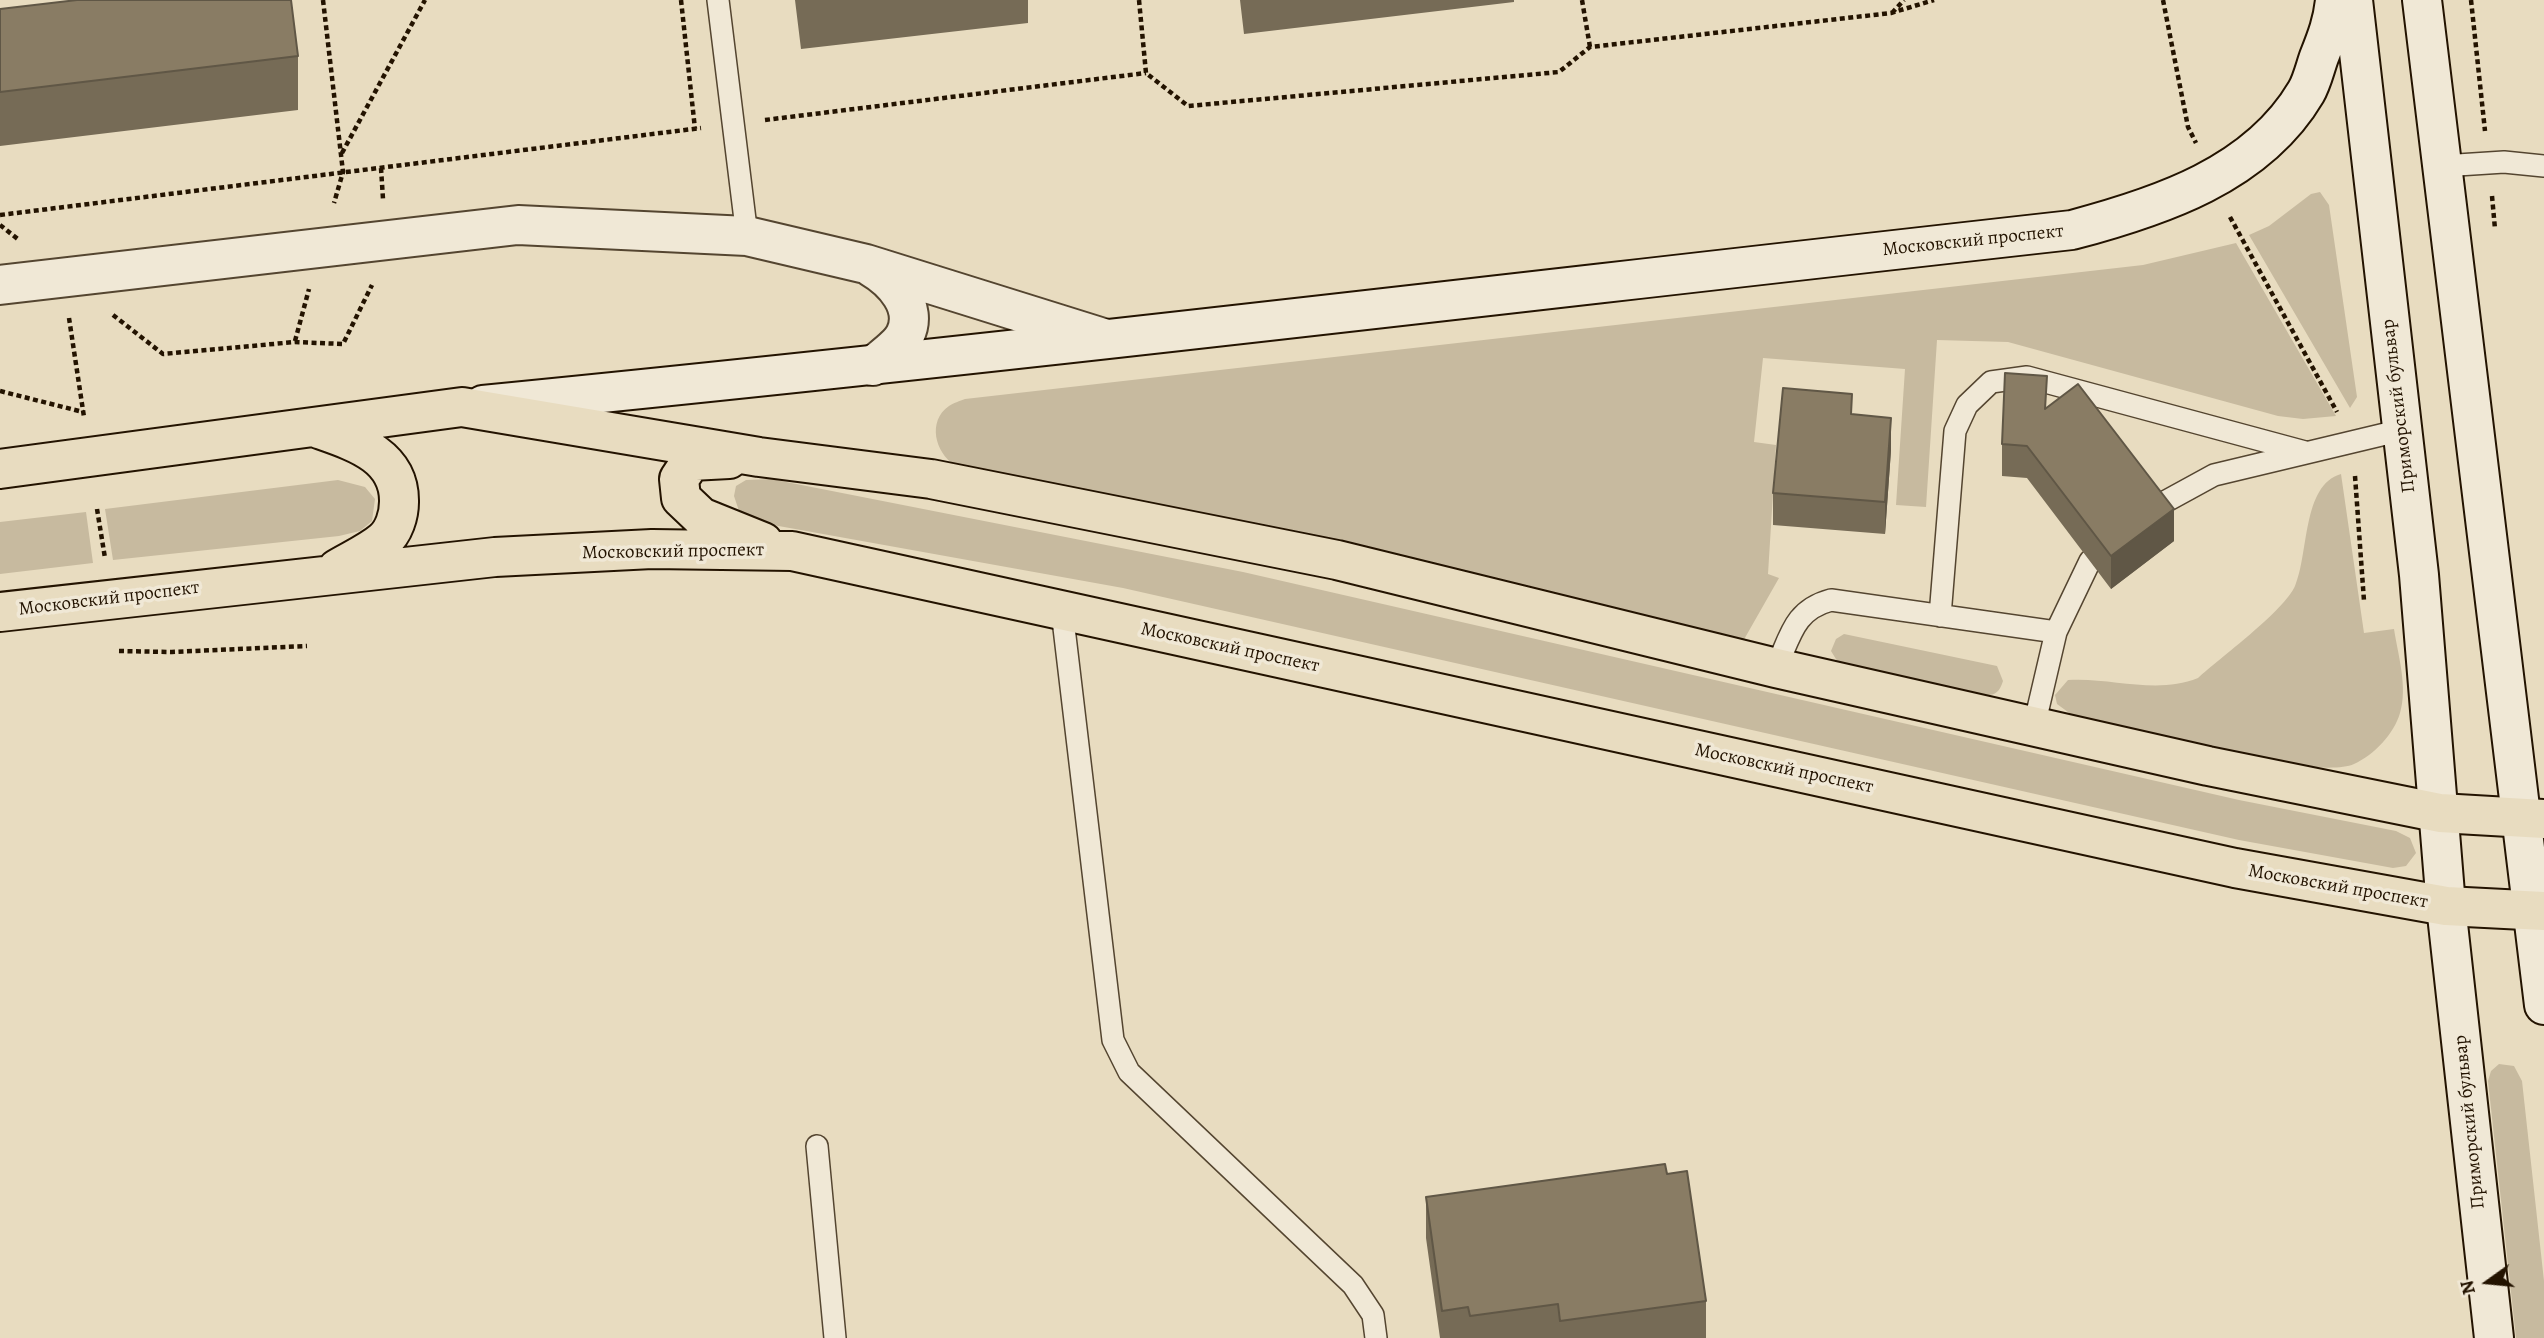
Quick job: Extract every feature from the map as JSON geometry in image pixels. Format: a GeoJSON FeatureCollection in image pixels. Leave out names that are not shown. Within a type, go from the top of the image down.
{"type":"FeatureCollection","features":[{"type":"Feature","properties":{"kind":"main road","name":"Московский проспект"},"geometry":{"type":"LineString","coordinates":[[0,469],[462,407],[873,366],[2072,230],[2145,211],[2213,178],[2265,143],[2306,91],[2333,20],[2335,0]]}},
{"type":"Feature","properties":{"kind":"main road","name":"Приморский бульвар"},"geometry":{"type":"LineString","coordinates":[[2353,0],[2420,575],[2446,906],[2494,1338]]}},
{"type":"Feature","properties":{"kind":"main road"},"geometry":{"type":"LineString","coordinates":[[2422,0],[2442,166],[2533,819],[2544,1005]]}},
{"type":"Feature","properties":{"kind":"main road"},"geometry":{"type":"LineString","coordinates":[[0,285],[517,225],[747,236],[866,264],[1103,338]]}},
{"type":"Feature","properties":{"kind":"main road"},"geometry":{"type":"LineString","coordinates":[[866,264],[885,275],[897,287],[905,301],[909,318],[905,335],[873,366]]}},
{"type":"Feature","properties":{"kind":"main road","name":"Московский проспект"},"geometry":{"type":"LineString","coordinates":[[462,407],[759,457],[931,479],[1337,560],[1776,667],[2034,726],[2440,813],[2533,819]]}},
{"type":"Feature","properties":{"kind":"main road"},"geometry":{"type":"LineString","coordinates":[[315,428],[362,444],[389,465],[400,492],[399,516],[385,539],[329,573]]}},
{"type":"Feature","properties":{"kind":"main road"},"geometry":{"type":"LineString","coordinates":[[759,457],[691,461],[679,479],[681,498],[701,517],[792,551]]}},
{"type":"Feature","properties":{"kind":"main road","name":"Московский проспект"},"geometry":{"type":"LineString","coordinates":[[0,612],[329,573],[495,557],[652,549],[792,551],[2235,869],[2446,906],[2539,911]]}},
{"type":"Feature","properties":{"kind":"lane"},"geometry":{"type":"LineString","coordinates":[[718,0],[747,236]]}},
{"type":"Feature","properties":{"kind":"lane"},"geometry":{"type":"LineString","coordinates":[[2442,166],[2504,162],[2544,166]]}},
{"type":"Feature","properties":{"kind":"lane"},"geometry":{"type":"LineString","coordinates":[[1940,616],[1955,432],[1967,405],[1991,382],[2027,377],[2305,452]]}},
{"type":"Feature","properties":{"kind":"lane"},"geometry":{"type":"LineString","coordinates":[[2150,510],[2214,475],[2402,430]]}},
{"type":"Feature","properties":{"kind":"lane"},"geometry":{"type":"LineString","coordinates":[[2034,726],[2056,632],[2090,561]]}},
{"type":"Feature","properties":{"kind":"lane"},"geometry":{"type":"LineString","coordinates":[[1776,667],[1799,620],[1811,606],[1831,600],[2056,632]]}},
{"type":"Feature","properties":{"kind":"lane"},"geometry":{"type":"LineString","coordinates":[[1062,611],[1113,1040],[1129,1072],[1353,1285],[1373,1315],[1376,1338]]}},
{"type":"Feature","properties":{"kind":"lane"},"geometry":{"type":"LineString","coordinates":[[817,1146],[835,1338]]}},
{"type":"Feature","properties":{"kind":"path"},"geometry":{"type":"LineString","coordinates":[[323,0],[343,172]]}},
{"type":"Feature","properties":{"kind":"path"},"geometry":{"type":"LineString","coordinates":[[341,155],[425,0]]}},
{"type":"Feature","properties":{"kind":"path"},"geometry":{"type":"LineString","coordinates":[[681,0],[695,129]]}},
{"type":"Feature","properties":{"kind":"path"},"geometry":{"type":"LineString","coordinates":[[1139,0],[1146,73]]}},
{"type":"Feature","properties":{"kind":"path"},"geometry":{"type":"LineString","coordinates":[[1581,0],[1590,47]]}},
{"type":"Feature","properties":{"kind":"path"},"geometry":{"type":"LineString","coordinates":[[1891,13],[1904,0]]}},
{"type":"Feature","properties":{"kind":"path"},"geometry":{"type":"LineString","coordinates":[[0,215],[1146,73],[1188,106],[1559,72],[1590,47],[1891,13],[1934,0]]}},
{"type":"Feature","properties":{"kind":"path"},"geometry":{"type":"LineString","coordinates":[[2163,0],[2188,127]]}},
{"type":"Feature","properties":{"kind":"path"},"geometry":{"type":"LineString","coordinates":[[2237,232],[2353,440],[2364,601]]}},
{"type":"Feature","properties":{"kind":"path"},"geometry":{"type":"LineString","coordinates":[[64,278],[85,421]]}},
{"type":"Feature","properties":{"kind":"path"},"geometry":{"type":"LineString","coordinates":[[0,391],[83,412]]}},
{"type":"Feature","properties":{"kind":"path"},"geometry":{"type":"LineString","coordinates":[[97,509],[105,562]]}},
{"type":"Feature","properties":{"kind":"path"},"geometry":{"type":"LineString","coordinates":[[119,651],[172,652],[307,646]]}},
{"type":"Feature","properties":{"kind":"shaded area"},"geometry":{"type":"Polygon","coordinates":[[[2320,192],[2329,205],[2357,397],[2350,408],[2249,235],[2269,226],[2311,194],[2320,192]]]}},
{"type":"Feature","properties":{"kind":"shaded area"},"geometry":{"type":"Polygon","coordinates":[[[2236,243],[2336,416],[2303,419],[2278,416],[2008,342],[1937,340],[1926,507],[1896,505],[1905,369],[1763,358],[1754,442],[1776,445],[1768,574],[1779,578],[1742,643],[955,465],[943,453],[936,437],[936,428],[942,412],[965,399],[2143,265],[2236,243]]]}},
{"type":"Feature","properties":{"kind":"shaded area"},"geometry":{"type":"Polygon","coordinates":[[[2341,474],[2364,633],[2394,629],[2403,682],[2402,703],[2397,721],[2388,736],[2369,755],[2354,764],[2332,768],[2260,760],[2072,715],[2057,704],[2055,695],[2068,680],[2166,685],[2198,678],[2265,621],[2289,596],[2299,572],[2313,506],[2328,481],[2341,474]]]}},
{"type":"Feature","properties":{"kind":"shaded area"},"geometry":{"type":"Polygon","coordinates":[[[771,479],[1243,572],[2239,800],[2396,831],[2410,838],[2416,853],[2406,866],[2393,868],[2239,840],[1123,588],[773,525],[739,511],[734,496],[736,486],[746,480],[771,479]]]}},
{"type":"Feature","properties":{"kind":"shaded area"},"geometry":{"type":"Polygon","coordinates":[[[338,480],[365,487],[375,499],[372,521],[360,531],[339,536],[113,560],[105,509],[338,480]]]}},
{"type":"Feature","properties":{"kind":"shaded area"},"geometry":{"type":"Polygon","coordinates":[[[86,512],[93,563],[0,574],[0,522],[86,512]]]}},
{"type":"Feature","properties":{"kind":"shaded area"},"geometry":{"type":"Polygon","coordinates":[[[1844,634],[1997,666],[2003,681],[1996,693],[1982,695],[1839,664],[1831,651],[1836,639],[1844,634]]]}},
{"type":"Feature","properties":{"kind":"shaded area"},"geometry":{"type":"Polygon","coordinates":[[[2499,1064],[2514,1066],[2522,1081],[2544,1281],[2544,1338],[2516,1338],[2488,1081],[2491,1071],[2499,1064]]]}},
{"type":"Feature","properties":{"kind":"building"},"geometry":{"type":"Polygon","coordinates":[[[77,0],[291,0],[298,56],[0,92],[0,9],[77,0]]]}},
{"type":"Feature","properties":{"kind":"building"},"geometry":{"type":"Polygon","coordinates":[[[2005,373],[2047,376],[2045,409],[2078,384],[2174,509],[2111,556],[2027,446],[2002,444],[2005,373]]]}},
{"type":"Feature","properties":{"kind":"building"},"geometry":{"type":"Polygon","coordinates":[[[1783,388],[1852,394],[1851,414],[1891,418],[1885,502],[1773,493],[1783,388]]]}},
{"type":"Feature","properties":{"kind":"building"},"geometry":{"type":"Polygon","coordinates":[[[1665,1164],[1667,1174],[1687,1171],[1706,1301],[1560,1321],[1558,1304],[1470,1316],[1468,1307],[1442,1311],[1426,1197],[1665,1164]]]}}]}
